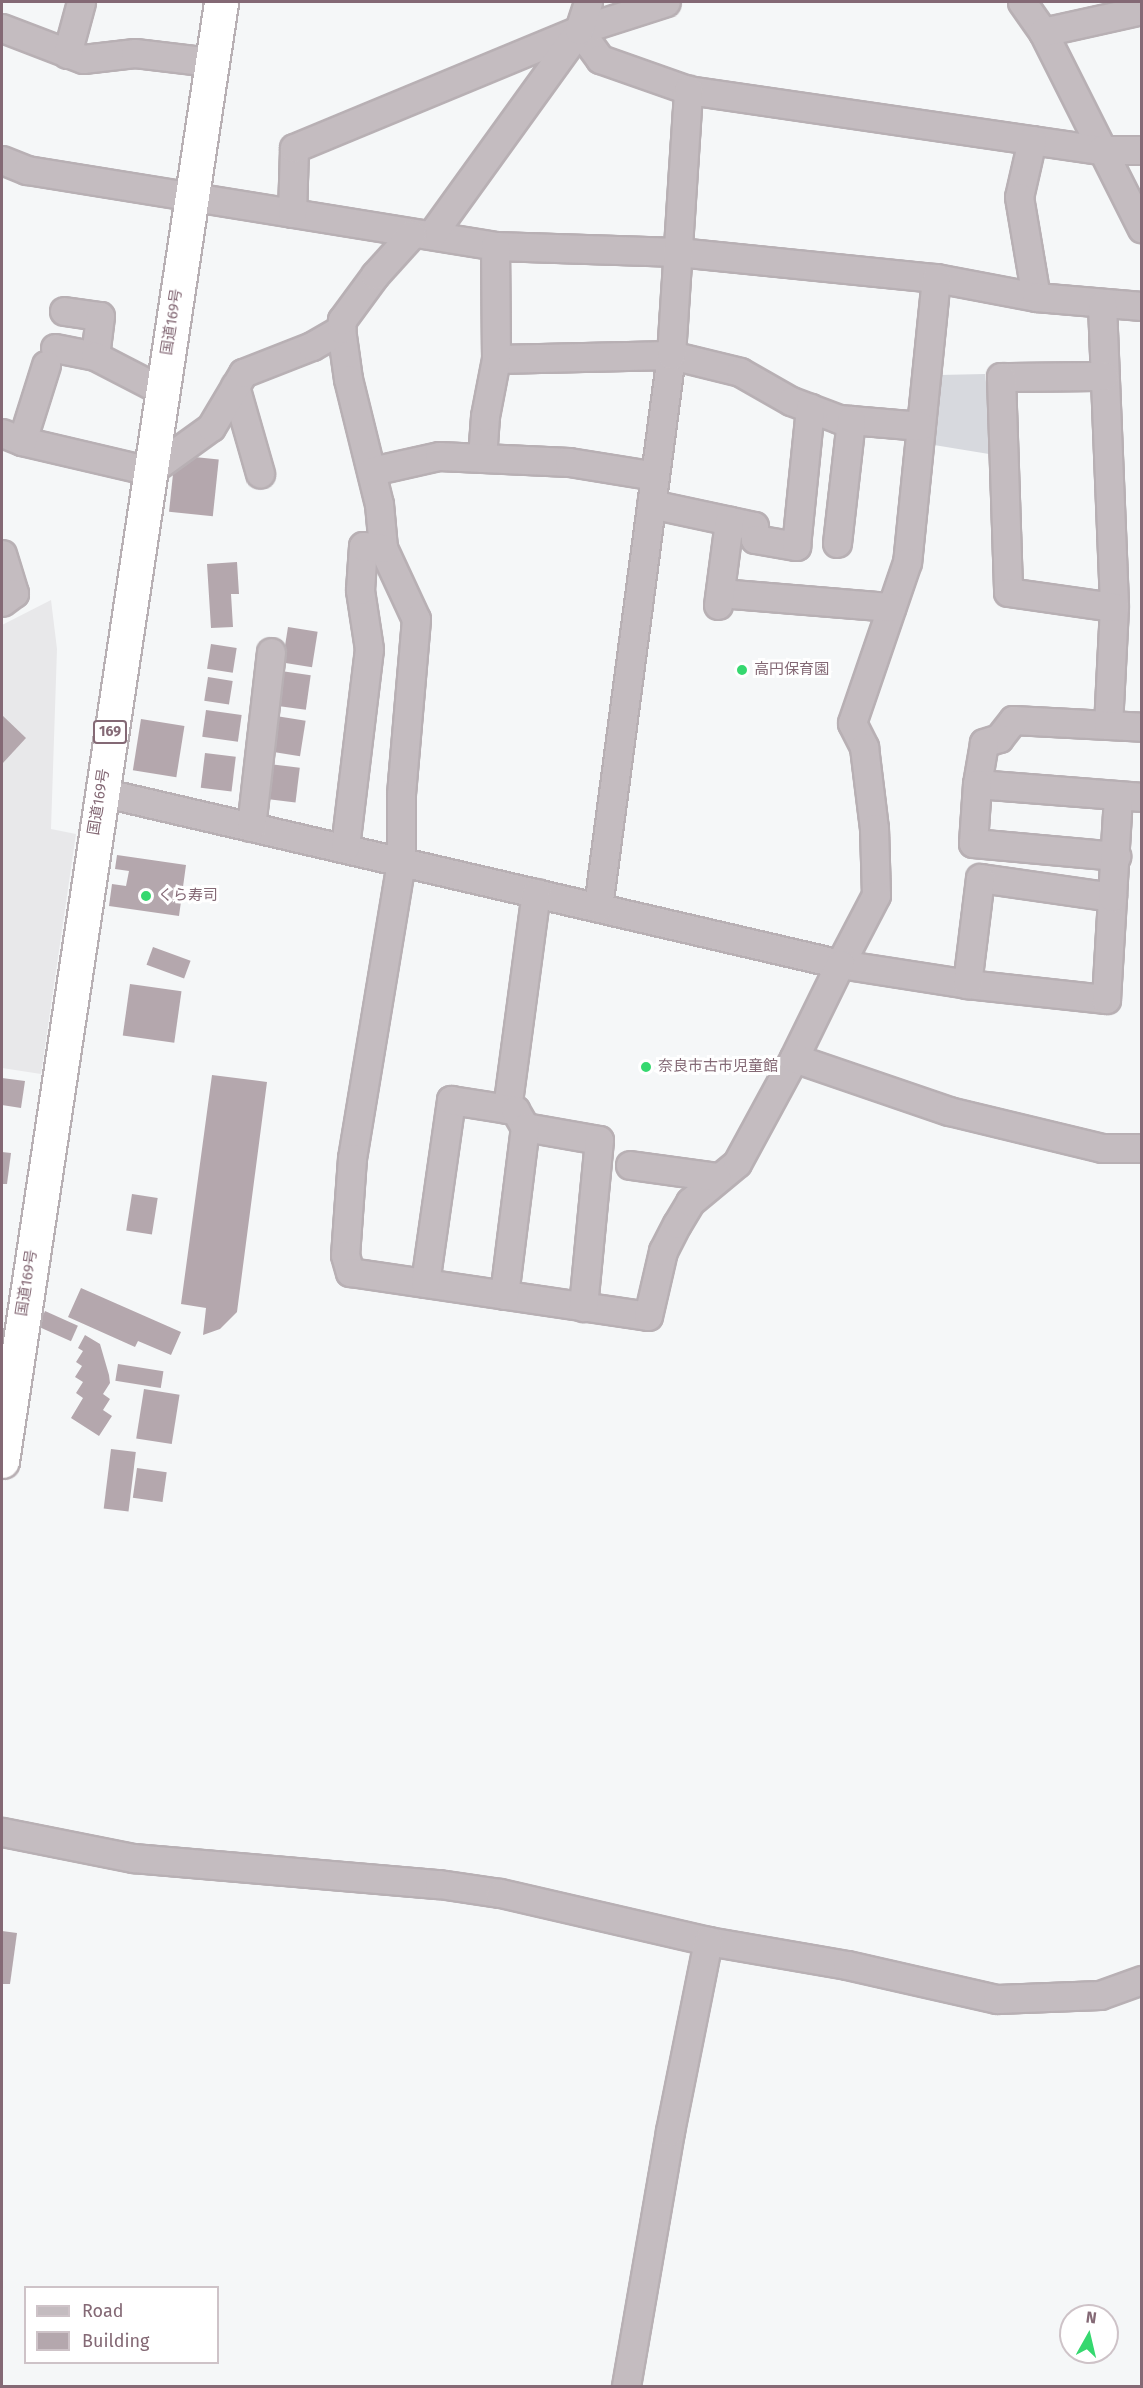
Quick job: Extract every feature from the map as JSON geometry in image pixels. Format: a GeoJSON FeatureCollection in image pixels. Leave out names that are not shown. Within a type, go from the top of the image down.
{"type":"FeatureCollection","features":[{"type":"Feature","properties":{"kind":"highway","name":"国道169号"},"geometry":{"type":"LineString","coordinates":[[2,1461],[210,62],[221,2]]}},
{"type":"Feature","properties":{"kind":"street"},"geometry":{"type":"LineString","coordinates":[[67,54],[81,2]]}},
{"type":"Feature","properties":{"kind":"street"},"geometry":{"type":"LineString","coordinates":[[588,2],[579,30],[422,234],[369,284],[342,320],[341,329],[348,379],[372,471],[383,548],[416,619],[401,794],[401,862],[352,1158],[345,1255],[350,1272],[648,1316],[663,1251],[690,1202],[716,1177],[737,1163],[794,1058],[876,895],[874,828],[864,747],[852,723],[907,562],[936,278]]}},
{"type":"Feature","properties":{"kind":"street"},"geometry":{"type":"LineString","coordinates":[[292,213],[294,148],[579,30],[666,2]]}},
{"type":"Feature","properties":{"kind":"street"},"geometry":{"type":"LineString","coordinates":[[1022,2],[1043,32],[1142,230]]}},
{"type":"Feature","properties":{"kind":"street"},"geometry":{"type":"LineString","coordinates":[[1043,32],[1142,10]]}},
{"type":"Feature","properties":{"kind":"street"},"geometry":{"type":"LineString","coordinates":[[2,28],[67,54],[83,58],[135,53],[210,62]]}},
{"type":"Feature","properties":{"kind":"street"},"geometry":{"type":"LineString","coordinates":[[579,30],[600,59],[688,90],[1101,150],[1142,150]]}},
{"type":"Feature","properties":{"kind":"street"},"geometry":{"type":"LineString","coordinates":[[598,908],[671,355],[688,90]]}},
{"type":"Feature","properties":{"kind":"street"},"geometry":{"type":"LineString","coordinates":[[1032,140],[1019,197],[1036,297]]}},
{"type":"Feature","properties":{"kind":"street"},"geometry":{"type":"LineString","coordinates":[[2,159],[27,170],[495,246],[678,252],[936,278],[1036,297],[1142,306]]}},
{"type":"Feature","properties":{"kind":"street"},"geometry":{"type":"LineString","coordinates":[[483,458],[484,416],[496,359],[495,246]]}},
{"type":"Feature","properties":{"kind":"street"},"geometry":{"type":"LineString","coordinates":[[1102,304],[1114,607],[1108,724]]}},
{"type":"Feature","properties":{"kind":"street"},"geometry":{"type":"LineString","coordinates":[[64,311],[100,316],[95,356]]}},
{"type":"Feature","properties":{"kind":"street"},"geometry":{"type":"LineString","coordinates":[[161,390],[95,356],[51,356],[12,437],[150,471],[211,427],[243,373],[312,346],[341,329]]}},
{"type":"Feature","properties":{"kind":"street"},"geometry":{"type":"LineString","coordinates":[[496,359],[671,355],[740,372],[810,408],[851,420],[921,426]]}},
{"type":"Feature","properties":{"kind":"street"},"geometry":{"type":"LineString","coordinates":[[1104,376],[1001,377],[1008,592],[1114,607]]}},
{"type":"Feature","properties":{"kind":"street"},"geometry":{"type":"LineString","coordinates":[[236,386],[260,473]]}},
{"type":"Feature","properties":{"kind":"street"},"geometry":{"type":"LineString","coordinates":[[651,504],[754,526],[755,539],[796,546],[810,408]]}},
{"type":"Feature","properties":{"kind":"street"},"geometry":{"type":"LineString","coordinates":[[837,543],[851,420]]}},
{"type":"Feature","properties":{"kind":"street"},"geometry":{"type":"LineString","coordinates":[[372,471],[439,456],[569,462],[655,476]]}},
{"type":"Feature","properties":{"kind":"street"},"geometry":{"type":"LineString","coordinates":[[729,521],[719,599],[891,607]]}},
{"type":"Feature","properties":{"kind":"street"},"geometry":{"type":"LineString","coordinates":[[345,847],[369,649],[360,590],[363,546],[383,548]]}},
{"type":"Feature","properties":{"kind":"street"},"geometry":{"type":"LineString","coordinates":[[2,554],[14,593],[2,602]]}},
{"type":"Feature","properties":{"kind":"street"},"geometry":{"type":"LineString","coordinates":[[251,826],[271,652]]}},
{"type":"Feature","properties":{"kind":"street"},"geometry":{"type":"LineString","coordinates":[[1116,856],[973,843],[977,784],[984,743],[999,738],[1013,720],[1142,727]]}},
{"type":"Feature","properties":{"kind":"street"},"geometry":{"type":"LineString","coordinates":[[101,792],[840,964],[967,984],[1106,999],[1116,856],[1130,796],[977,784]]}},
{"type":"Feature","properties":{"kind":"street"},"geometry":{"type":"LineString","coordinates":[[967,984],[980,878],[1112,897]]}},
{"type":"Feature","properties":{"kind":"street"},"geometry":{"type":"LineString","coordinates":[[504,1295],[516,1118],[536,893]]}},
{"type":"Feature","properties":{"kind":"street"},"geometry":{"type":"LineString","coordinates":[[794,1058],[949,1111],[1102,1148],[1142,1148]]}},
{"type":"Feature","properties":{"kind":"street"},"geometry":{"type":"LineString","coordinates":[[425,1284],[451,1100],[599,1140],[583,1307]]}},
{"type":"Feature","properties":{"kind":"street"},"geometry":{"type":"LineString","coordinates":[[630,1165],[716,1177]]}},
{"type":"Feature","properties":{"kind":"street"},"geometry":{"type":"LineString","coordinates":[[2,1832],[133,1858],[490,1892],[708,1941],[848,1965],[996,2000],[1100,1995],[1142,1980]]}},
{"type":"Feature","properties":{"kind":"street"},"geometry":{"type":"LineString","coordinates":[[626,2386],[670,2131],[708,1941]]}},
{"type":"Feature","properties":{"kind":"shaded area"},"geometry":{"type":"Polygon","coordinates":[[[985,374],[995,455],[934,445],[939,375],[985,374]]]}},
{"type":"Feature","properties":{"kind":"shaded area"},"geometry":{"type":"Polygon","coordinates":[[[51,600],[57,649],[51,829],[76,834],[41,1074],[2,1068],[2,625],[51,600]]]}},
{"type":"Feature","properties":{"kind":"building"},"geometry":{"type":"Polygon","coordinates":[[[175,455],[219,460],[213,516],[169,512],[175,455]]]}},
{"type":"Feature","properties":{"kind":"building"},"geometry":{"type":"Polygon","coordinates":[[[237,562],[239,594],[231,594],[233,627],[211,628],[207,564],[237,562]]]}},
{"type":"Feature","properties":{"kind":"building"},"geometry":{"type":"Polygon","coordinates":[[[288,627],[318,632],[312,667],[282,663],[288,627]]]}},
{"type":"Feature","properties":{"kind":"building"},"geometry":{"type":"Polygon","coordinates":[[[211,644],[237,648],[233,673],[207,669],[211,644]]]}},
{"type":"Feature","properties":{"kind":"building"},"geometry":{"type":"Polygon","coordinates":[[[281,671],[311,675],[306,710],[276,706],[281,671]]]}},
{"type":"Feature","properties":{"kind":"building"},"geometry":{"type":"Polygon","coordinates":[[[208,677],[233,681],[229,705],[204,701],[208,677]]]}},
{"type":"Feature","properties":{"kind":"building"},"geometry":{"type":"Polygon","coordinates":[[[206,710],[242,715],[238,742],[202,737],[206,710]]]}},
{"type":"Feature","properties":{"kind":"building"},"geometry":{"type":"Polygon","coordinates":[[[2,715],[26,738],[2,764],[2,715]]]}},
{"type":"Feature","properties":{"kind":"building"},"geometry":{"type":"Polygon","coordinates":[[[276,716],[306,721],[300,756],[270,752],[276,716]]]}},
{"type":"Feature","properties":{"kind":"building"},"geometry":{"type":"Polygon","coordinates":[[[141,719],[184,726],[176,777],[133,770],[141,719]]]}},
{"type":"Feature","properties":{"kind":"building"},"geometry":{"type":"Polygon","coordinates":[[[205,753],[236,757],[232,792],[201,788],[205,753]]]}},
{"type":"Feature","properties":{"kind":"building"},"geometry":{"type":"Polygon","coordinates":[[[269,764],[300,768],[296,803],[265,799],[269,764]]]}},
{"type":"Feature","properties":{"kind":"building","name":"くら寿司"},"geometry":{"type":"Polygon","coordinates":[[[117,855],[186,865],[179,916],[109,906],[112,884],[126,886],[129,871],[115,869],[117,855]]]}},
{"type":"Feature","properties":{"kind":"building"},"geometry":{"type":"Polygon","coordinates":[[[153,947],[191,961],[184,979],[147,965],[153,947]]]}},
{"type":"Feature","properties":{"kind":"building"},"geometry":{"type":"Polygon","coordinates":[[[130,984],[181,991],[174,1043],[123,1035],[130,984]]]}},
{"type":"Feature","properties":{"kind":"building"},"geometry":{"type":"Polygon","coordinates":[[[212,1075],[267,1082],[237,1312],[220,1329],[203,1335],[206,1308],[181,1304],[212,1075]]]}},
{"type":"Feature","properties":{"kind":"building"},"geometry":{"type":"Polygon","coordinates":[[[2,1078],[25,1081],[21,1108],[2,1105],[2,1078]]]}},
{"type":"Feature","properties":{"kind":"building"},"geometry":{"type":"Polygon","coordinates":[[[2,1152],[11,1153],[7,1184],[2,1184],[2,1152]]]}},
{"type":"Feature","properties":{"kind":"building"},"geometry":{"type":"Polygon","coordinates":[[[132,1194],[158,1198],[152,1235],[126,1231],[132,1194]]]}},
{"type":"Feature","properties":{"kind":"building"},"geometry":{"type":"Polygon","coordinates":[[[81,1288],[181,1332],[171,1355],[138,1341],[135,1347],[68,1317],[81,1288]]]}},
{"type":"Feature","properties":{"kind":"building"},"geometry":{"type":"Polygon","coordinates":[[[45,1311],[78,1326],[71,1341],[38,1327],[45,1311]]]}},
{"type":"Feature","properties":{"kind":"building"},"geometry":{"type":"Polygon","coordinates":[[[85,1335],[100,1344],[109,1375],[110,1383],[103,1394],[110,1399],[103,1410],[112,1416],[99,1436],[71,1418],[83,1398],[76,1393],[83,1382],[75,1377],[82,1366],[76,1362],[83,1351],[78,1348],[85,1335]]]}},
{"type":"Feature","properties":{"kind":"building"},"geometry":{"type":"Polygon","coordinates":[[[118,1364],[163,1371],[161,1388],[115,1381],[118,1364]]]}},
{"type":"Feature","properties":{"kind":"building"},"geometry":{"type":"Polygon","coordinates":[[[144,1389],[180,1395],[172,1444],[136,1438],[144,1389]]]}},
{"type":"Feature","properties":{"kind":"building"},"geometry":{"type":"Polygon","coordinates":[[[111,1449],[136,1452],[129,1512],[104,1509],[111,1449]]]}},
{"type":"Feature","properties":{"kind":"building"},"geometry":{"type":"Polygon","coordinates":[[[137,1468],[167,1472],[163,1502],[133,1498],[137,1468]]]}},
{"type":"Feature","properties":{"kind":"building"},"geometry":{"type":"Polygon","coordinates":[[[2,1931],[17,1933],[10,1984],[2,1984],[2,1931]]]}},
{"type":"Feature","properties":{"kind":"place","name":"高円保育園"},"geometry":{"type":"Point","coordinates":[742,670]}},
{"type":"Feature","properties":{"kind":"place","name":"くら寿司"},"geometry":{"type":"Point","coordinates":[146,896]}},
{"type":"Feature","properties":{"kind":"place","name":"奈良市古市児童館"},"geometry":{"type":"Point","coordinates":[646,1067]}}]}
